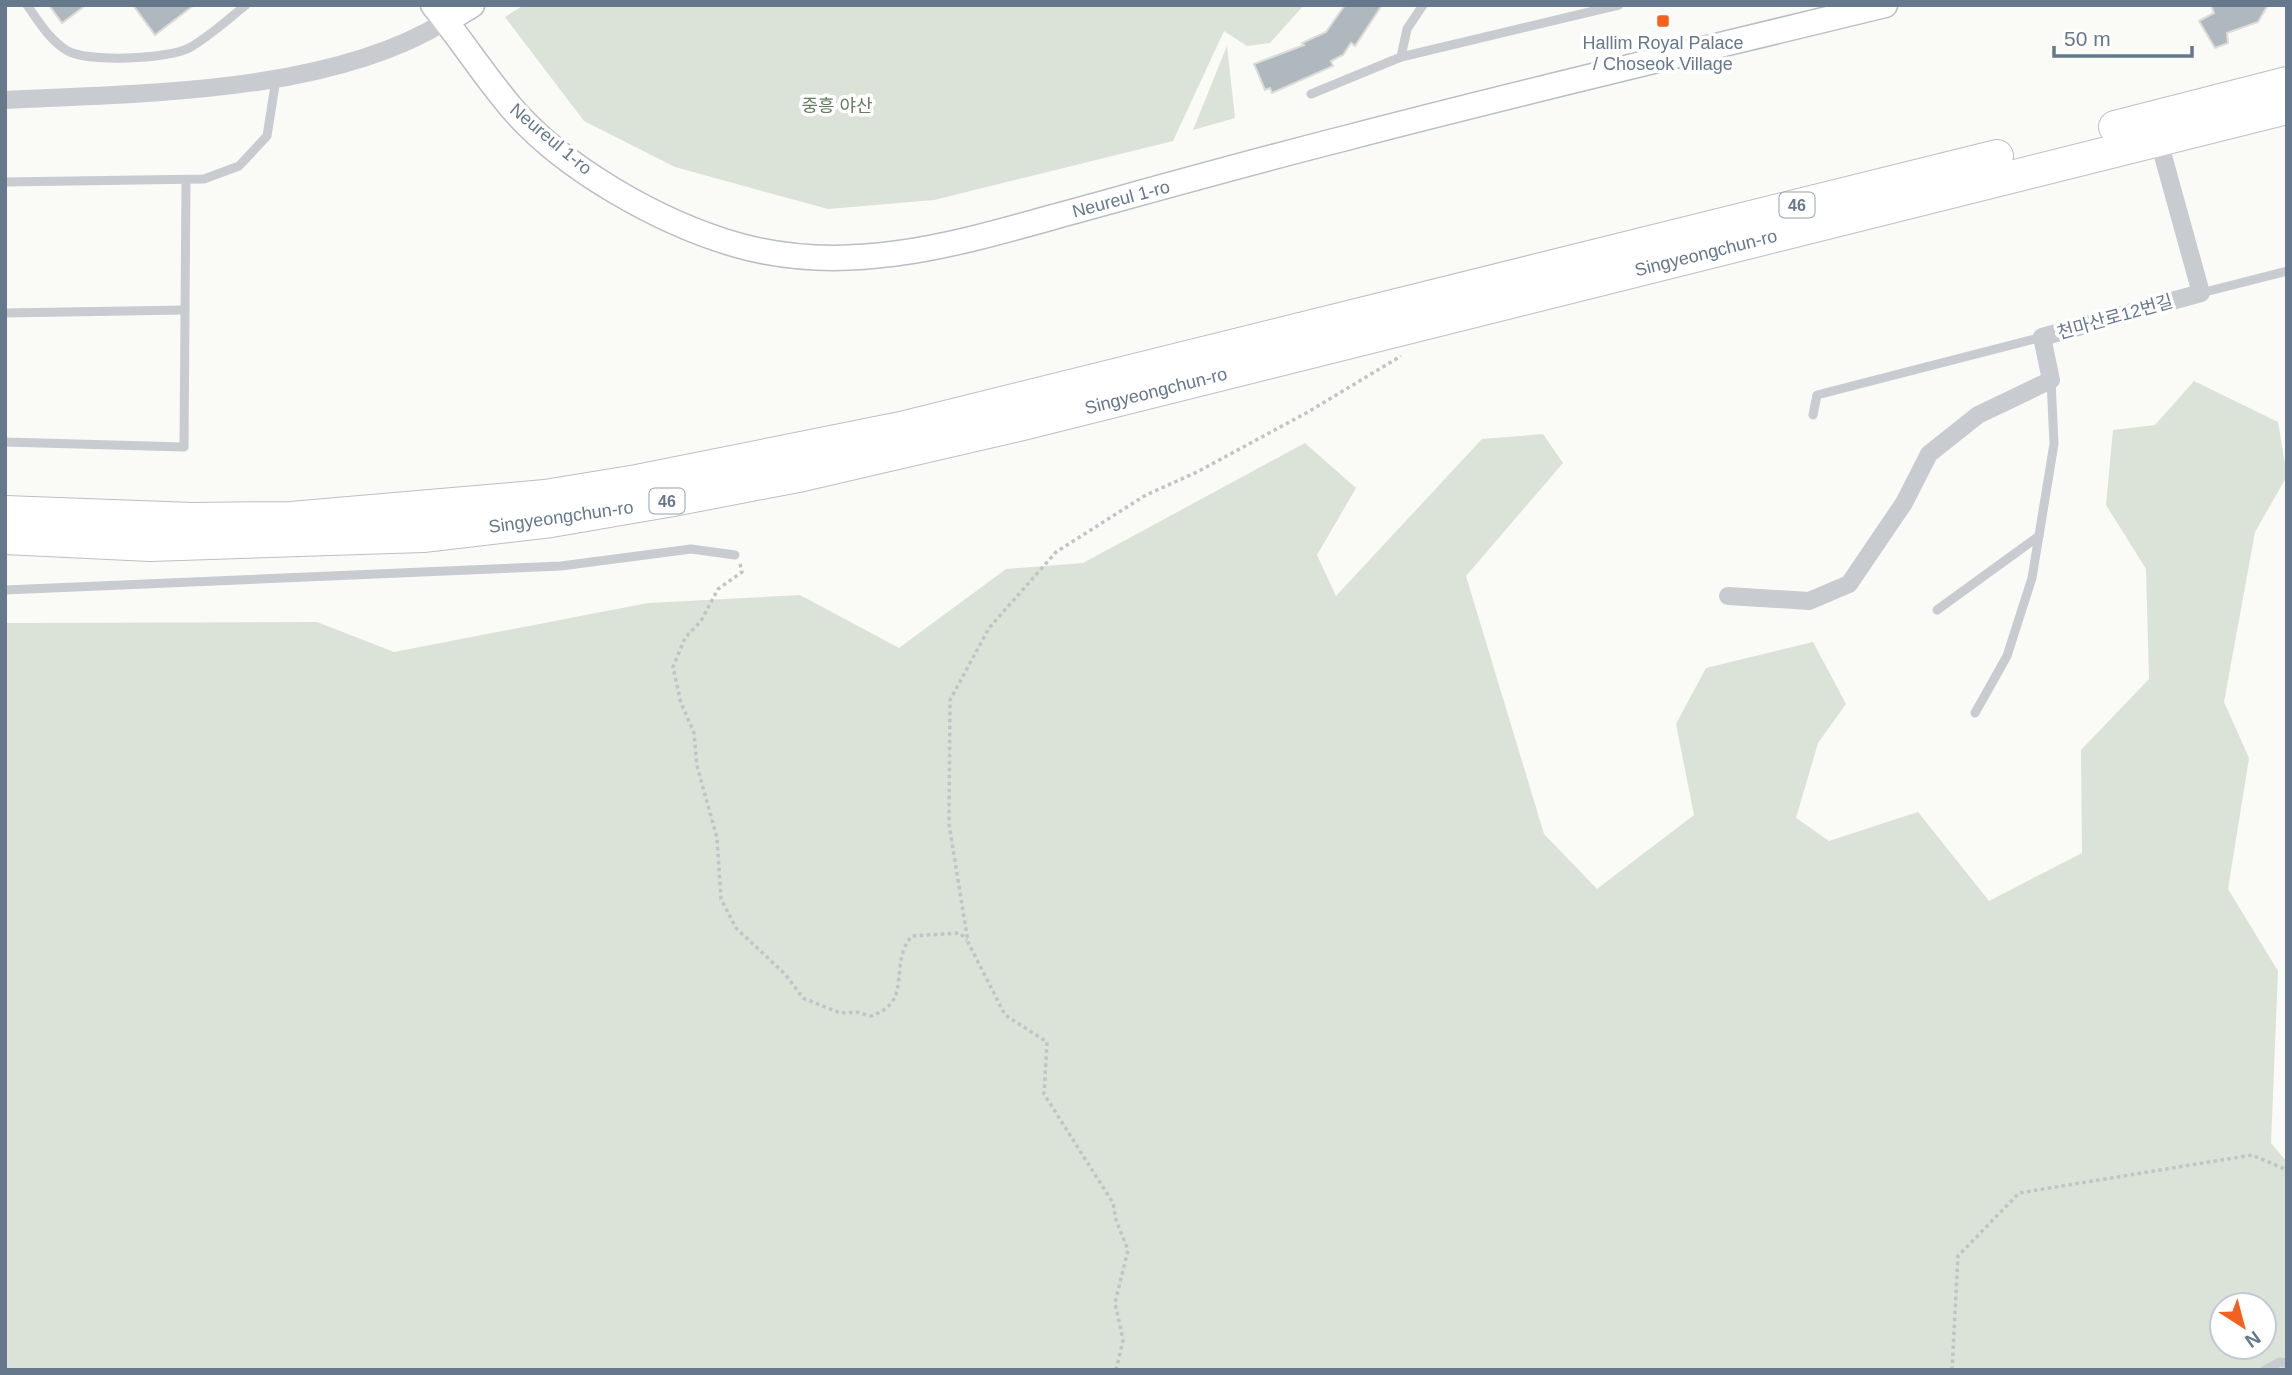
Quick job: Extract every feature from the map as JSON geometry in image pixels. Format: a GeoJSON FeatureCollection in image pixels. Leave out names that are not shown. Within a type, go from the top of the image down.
{"type":"FeatureCollection","features":[{"type":"Feature","properties":{"kind":"highway","name":"Singyeongchun-ro"},"geometry":{"type":"LineString","coordinates":[[5,538],[150,545],[423,536],[551,521],[816,472],[2287,83]]}},
{"type":"Feature","properties":{"kind":"highway","name":"Singyeongchun-ro"},"geometry":{"type":"LineString","coordinates":[[5,512],[192,519],[291,518],[545,496],[725,464],[1311,340],[2287,109]]}},
{"type":"Feature","properties":{"kind":"street"},"geometry":{"type":"LineString","coordinates":[[5,100],[161,92],[276,79],[384,51],[423,35],[440,13],[472,5]]}},
{"type":"Feature","properties":{"kind":"street","name":"Neureul 1-ro"},"geometry":{"type":"LineString","coordinates":[[440,13],[513,109],[570,160],[635,203],[691,230],[740,246],[786,256],[840,259],[927,251],[1349,137],[1885,5]]}},
{"type":"Feature","properties":{"kind":"street"},"geometry":{"type":"LineString","coordinates":[[2201,293],[2160,145],[2287,109]]}},
{"type":"Feature","properties":{"kind":"street","name":"천마산로12번길"},"geometry":{"type":"LineString","coordinates":[[2051,380],[2042,337],[2201,293]]}},
{"type":"Feature","properties":{"kind":"street"},"geometry":{"type":"LineString","coordinates":[[1728,596],[1809,601],[1849,584],[1904,503],[1929,454],[1978,415],[2051,380]]}},
{"type":"Feature","properties":{"kind":"lane"},"geometry":{"type":"LineString","coordinates":[[27,5],[52,40],[69,52],[88,57],[171,55],[191,47],[246,5]]}},
{"type":"Feature","properties":{"kind":"lane"},"geometry":{"type":"LineString","coordinates":[[1401,57],[1407,29],[1423,5]]}},
{"type":"Feature","properties":{"kind":"lane"},"geometry":{"type":"LineString","coordinates":[[1311,94],[1401,57],[1619,5]]}},
{"type":"Feature","properties":{"kind":"lane"},"geometry":{"type":"LineString","coordinates":[[5,182],[186,181],[204,179],[239,166],[267,136],[276,79]]}},
{"type":"Feature","properties":{"kind":"lane"},"geometry":{"type":"LineString","coordinates":[[2129,153],[2160,145]]}},
{"type":"Feature","properties":{"kind":"lane"},"geometry":{"type":"LineString","coordinates":[[5,443],[184,447],[186,181]]}},
{"type":"Feature","properties":{"kind":"lane"},"geometry":{"type":"LineString","coordinates":[[2201,293],[2287,271]]}},
{"type":"Feature","properties":{"kind":"lane"},"geometry":{"type":"LineString","coordinates":[[5,313],[185,310]]}},
{"type":"Feature","properties":{"kind":"lane"},"geometry":{"type":"LineString","coordinates":[[1812,415],[1817,395],[2042,337]]}},
{"type":"Feature","properties":{"kind":"lane"},"geometry":{"type":"LineString","coordinates":[[1975,713],[2007,656],[2032,578],[2053,444],[2051,380]]}},
{"type":"Feature","properties":{"kind":"lane"},"geometry":{"type":"LineString","coordinates":[[1937,610],[2039,536]]}},
{"type":"Feature","properties":{"kind":"lane"},"geometry":{"type":"LineString","coordinates":[[5,590],[561,566],[691,549],[735,555]]}},
{"type":"Feature","properties":{"kind":"lane"},"geometry":{"type":"LineString","coordinates":[[2265,1370],[2280,1362],[2287,1363]]}},
{"type":"Feature","properties":{"kind":"path"},"geometry":{"type":"LineString","coordinates":[[968,942],[949,824],[950,700],[989,628],[1056,552],[1146,495],[1197,472],[1370,375]]}},
{"type":"Feature","properties":{"kind":"path"},"geometry":{"type":"LineString","coordinates":[[735,555],[742,572],[718,589],[701,621],[685,638],[673,667],[681,703],[694,733],[695,757],[717,838],[721,899],[726,913],[736,928],[785,974],[803,998],[840,1013],[856,1012],[871,1016],[892,1004],[898,992],[902,948],[912,936],[960,933],[968,942],[1005,1015],[1047,1042],[1044,1094],[1113,1203],[1128,1250],[1115,1303],[1124,1340],[1116,1370]]}},
{"type":"Feature","properties":{"kind":"path"},"geometry":{"type":"LineString","coordinates":[[1952,1370],[1958,1256],[2019,1193],[2252,1154],[2287,1170]]}},
{"type":"Feature","properties":{"kind":"green space","name":"중흥 야산"},"geometry":{"type":"Polygon","coordinates":[[[524,5],[1304,5],[1270,43],[1247,46],[1224,31],[1173,141],[934,200],[828,209],[675,167],[584,121],[505,17],[524,5]]]}},
{"type":"Feature","properties":{"kind":"green space"},"geometry":{"type":"Polygon","coordinates":[[[1227,46],[1235,118],[1193,130],[1227,46]]]}},
{"type":"Feature","properties":{"kind":"green space"},"geometry":{"type":"Polygon","coordinates":[[[2194,381],[2278,422],[2287,476],[2255,532],[2224,702],[2249,758],[2228,889],[2278,971],[2271,1143],[2287,1162],[2287,1370],[5,1370],[5,623],[317,622],[394,652],[648,603],[800,595],[899,648],[1006,569],[1083,563],[1305,443],[1356,488],[1317,555],[1336,596],[1482,439],[1543,434],[1563,463],[1466,576],[1544,834],[1597,889],[1694,815],[1676,724],[1706,668],[1813,642],[1846,704],[1818,743],[1796,818],[1829,841],[1918,812],[1989,901],[2082,853],[2081,750],[2149,679],[2146,569],[2106,505],[2113,430],[2155,425],[2194,381]]]}},
{"type":"Feature","properties":{"kind":"building"},"geometry":{"type":"Polygon","coordinates":[[[49,5],[86,5],[62,23],[49,5]]]}},
{"type":"Feature","properties":{"kind":"building"},"geometry":{"type":"Polygon","coordinates":[[[133,5],[194,5],[155,35],[133,5]]]}},
{"type":"Feature","properties":{"kind":"building"},"geometry":{"type":"Polygon","coordinates":[[[1345,5],[1382,5],[1355,46],[1351,43],[1343,55],[1331,61],[1333,66],[1272,93],[1270,88],[1265,90],[1254,64],[1304,45],[1302,43],[1326,32],[1345,5]]]}},
{"type":"Feature","properties":{"kind":"building"},"geometry":{"type":"Polygon","coordinates":[[[2211,5],[2268,5],[2258,22],[2227,33],[2228,43],[2215,48],[2199,21],[2214,13],[2211,5]]]}},
{"type":"Feature","properties":{"kind":"place","name":"Hallim Royal Palace / Choseok Village"},"geometry":{"type":"Point","coordinates":[1663,21]}}]}
